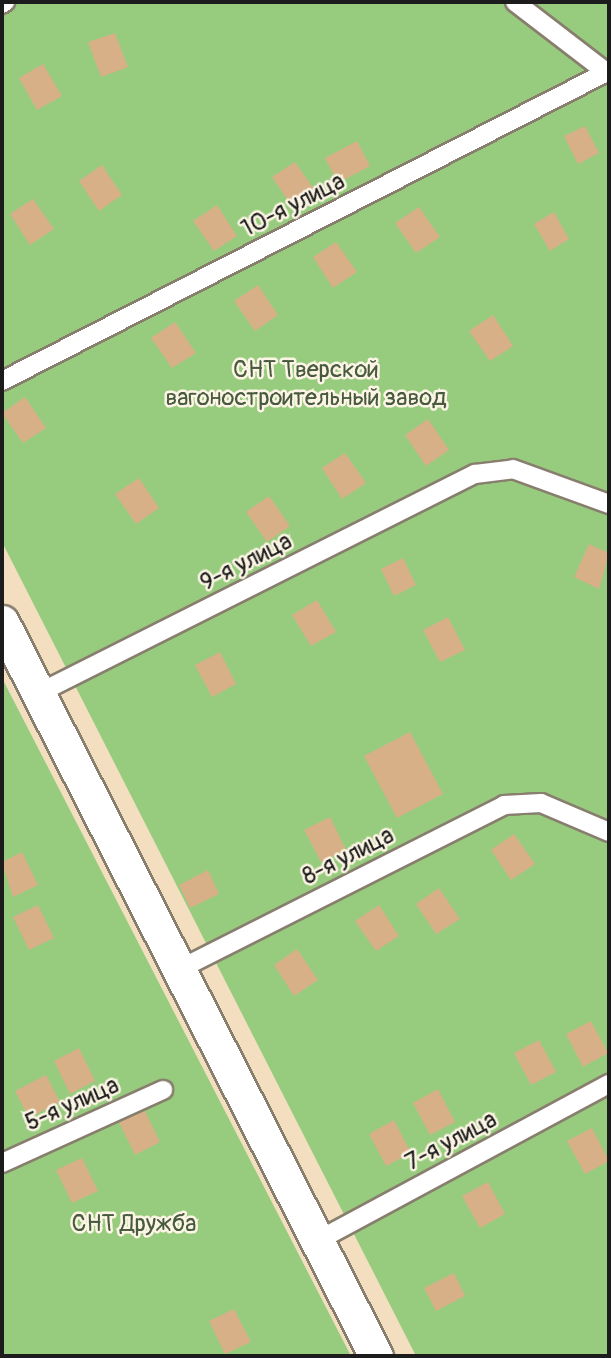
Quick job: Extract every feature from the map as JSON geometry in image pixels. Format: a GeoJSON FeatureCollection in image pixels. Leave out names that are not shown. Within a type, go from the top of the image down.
{"type":"FeatureCollection","features":[{"type":"Feature","properties":{"kind":"street"},"geometry":{"type":"LineString","coordinates":[[2,622],[182,968],[376,1356]]}},
{"type":"Feature","properties":{"kind":"lane"},"geometry":{"type":"LineString","coordinates":[[515,2],[608,73]]}},
{"type":"Feature","properties":{"kind":"lane","name":"10-я улица"},"geometry":{"type":"LineString","coordinates":[[2,381],[608,73]]}},
{"type":"Feature","properties":{"kind":"lane","name":"9-я улица"},"geometry":{"type":"LineString","coordinates":[[39,694],[475,474],[513,470],[609,504]]}},
{"type":"Feature","properties":{"kind":"lane","name":"8-я улица"},"geometry":{"type":"LineString","coordinates":[[182,968],[505,805],[541,803],[609,832]]}},
{"type":"Feature","properties":{"kind":"lane","name":"7-я улица"},"geometry":{"type":"LineString","coordinates":[[317,1241],[609,1084]]}},
{"type":"Feature","properties":{"kind":"lane","name":"5-я улица"},"geometry":{"type":"LineString","coordinates":[[2,1163],[163,1090]]}},
{"type":"Feature","properties":{"kind":"green space","name":"СНТ Тверской вагоностроительный завод"},"geometry":{"type":"Polygon","coordinates":[[[2,2],[609,2],[609,1356],[416,1356],[2,542],[2,2]]]}},
{"type":"Feature","properties":{"kind":"green space","name":"СНТ Дружба"},"geometry":{"type":"Polygon","coordinates":[[[2,678],[351,1356],[2,1356],[2,678]]]}},
{"type":"Feature","properties":{"kind":"building"},"geometry":{"type":"Polygon","coordinates":[[[115,33],[128,67],[101,77],[88,42],[115,33]]]}},
{"type":"Feature","properties":{"kind":"building"},"geometry":{"type":"Polygon","coordinates":[[[43,64],[62,96],[37,110],[19,78],[43,64]]]}},
{"type":"Feature","properties":{"kind":"building"},"geometry":{"type":"Polygon","coordinates":[[[585,126],[599,153],[578,164],[564,136],[585,126]]]}},
{"type":"Feature","properties":{"kind":"building"},"geometry":{"type":"Polygon","coordinates":[[[357,141],[370,166],[338,183],[325,158],[357,141]]]}},
{"type":"Feature","properties":{"kind":"building"},"geometry":{"type":"Polygon","coordinates":[[[295,162],[316,192],[293,208],[272,177],[295,162]]]}},
{"type":"Feature","properties":{"kind":"building"},"geometry":{"type":"Polygon","coordinates":[[[102,165],[122,195],[99,211],[79,181],[102,165]]]}},
{"type":"Feature","properties":{"kind":"building"},"geometry":{"type":"Polygon","coordinates":[[[33,199],[54,229],[30,245],[10,214],[33,199]]]}},
{"type":"Feature","properties":{"kind":"building"},"geometry":{"type":"Polygon","coordinates":[[[217,205],[237,236],[214,251],[193,221],[217,205]]]}},
{"type":"Feature","properties":{"kind":"building"},"geometry":{"type":"Polygon","coordinates":[[[419,207],[440,237],[416,253],[395,223],[419,207]]]}},
{"type":"Feature","properties":{"kind":"building"},"geometry":{"type":"Polygon","coordinates":[[[554,212],[569,239],[550,251],[534,224],[554,212]]]}},
{"type":"Feature","properties":{"kind":"building"},"geometry":{"type":"Polygon","coordinates":[[[336,242],[357,272],[333,288],[313,257],[336,242]]]}},
{"type":"Feature","properties":{"kind":"building"},"geometry":{"type":"Polygon","coordinates":[[[258,285],[278,315],[255,331],[234,301],[258,285]]]}},
{"type":"Feature","properties":{"kind":"building"},"geometry":{"type":"Polygon","coordinates":[[[493,315],[513,346],[490,361],[469,331],[493,315]]]}},
{"type":"Feature","properties":{"kind":"building"},"geometry":{"type":"Polygon","coordinates":[[[175,322],[196,353],[172,368],[151,338],[175,322]]]}},
{"type":"Feature","properties":{"kind":"building"},"geometry":{"type":"Polygon","coordinates":[[[25,397],[46,428],[23,443],[2,413],[25,397]]]}},
{"type":"Feature","properties":{"kind":"building"},"geometry":{"type":"Polygon","coordinates":[[[428,419],[449,450],[426,466],[405,435],[428,419]]]}},
{"type":"Feature","properties":{"kind":"building"},"geometry":{"type":"Polygon","coordinates":[[[345,453],[366,483],[342,499],[322,468],[345,453]]]}},
{"type":"Feature","properties":{"kind":"building"},"geometry":{"type":"Polygon","coordinates":[[[139,478],[159,508],[136,524],[115,494],[139,478]]]}},
{"type":"Feature","properties":{"kind":"building"},"geometry":{"type":"Polygon","coordinates":[[[269,496],[290,526],[267,542],[246,512],[269,496]]]}},
{"type":"Feature","properties":{"kind":"building"},"geometry":{"type":"Polygon","coordinates":[[[589,544],[609,553],[599,589],[574,577],[589,544]]]}},
{"type":"Feature","properties":{"kind":"building"},"geometry":{"type":"Polygon","coordinates":[[[403,558],[416,585],[394,596],[381,569],[403,558]]]}},
{"type":"Feature","properties":{"kind":"building"},"geometry":{"type":"Polygon","coordinates":[[[317,600],[336,632],[311,646],[292,615],[317,600]]]}},
{"type":"Feature","properties":{"kind":"building"},"geometry":{"type":"Polygon","coordinates":[[[448,617],[465,650],[440,662],[423,630],[448,617]]]}},
{"type":"Feature","properties":{"kind":"building"},"geometry":{"type":"Polygon","coordinates":[[[220,652],[236,684],[212,697],[195,665],[220,652]]]}},
{"type":"Feature","properties":{"kind":"building"},"geometry":{"type":"Polygon","coordinates":[[[410,732],[443,794],[397,818],[364,756],[410,732]]]}},
{"type":"Feature","properties":{"kind":"building"},"geometry":{"type":"Polygon","coordinates":[[[330,817],[346,850],[321,862],[304,830],[330,817]]]}},
{"type":"Feature","properties":{"kind":"building"},"geometry":{"type":"Polygon","coordinates":[[[514,834],[535,864],[511,880],[491,850],[514,834]]]}},
{"type":"Feature","properties":{"kind":"building"},"geometry":{"type":"Polygon","coordinates":[[[22,852],[38,885],[13,897],[2,862],[22,852]]]}},
{"type":"Feature","properties":{"kind":"building"},"geometry":{"type":"Polygon","coordinates":[[[208,870],[219,894],[190,908],[179,885],[208,870]]]}},
{"type":"Feature","properties":{"kind":"building"},"geometry":{"type":"Polygon","coordinates":[[[439,888],[460,919],[436,934],[416,904],[439,888]]]}},
{"type":"Feature","properties":{"kind":"building"},"geometry":{"type":"Polygon","coordinates":[[[38,905],[54,938],[29,950],[13,917],[38,905]]]}},
{"type":"Feature","properties":{"kind":"building"},"geometry":{"type":"Polygon","coordinates":[[[379,905],[399,936],[376,951],[355,921],[379,905]]]}},
{"type":"Feature","properties":{"kind":"building"},"geometry":{"type":"Polygon","coordinates":[[[297,949],[318,980],[294,996],[274,965],[297,949]]]}},
{"type":"Feature","properties":{"kind":"building"},"geometry":{"type":"Polygon","coordinates":[[[591,1021],[608,1053],[583,1067],[566,1034],[591,1021]]]}},
{"type":"Feature","properties":{"kind":"building"},"geometry":{"type":"Polygon","coordinates":[[[539,1040],[556,1072],[531,1085],[514,1053],[539,1040]]]}},
{"type":"Feature","properties":{"kind":"building"},"geometry":{"type":"Polygon","coordinates":[[[79,1048],[95,1081],[70,1094],[54,1061],[79,1048]]]}},
{"type":"Feature","properties":{"kind":"building"},"geometry":{"type":"Polygon","coordinates":[[[46,1075],[60,1102],[29,1118],[15,1091],[46,1075]]]}},
{"type":"Feature","properties":{"kind":"building"},"geometry":{"type":"Polygon","coordinates":[[[438,1089],[455,1122],[430,1135],[413,1103],[438,1089]]]}},
{"type":"Feature","properties":{"kind":"building"},"geometry":{"type":"Polygon","coordinates":[[[144,1109],[160,1142],[135,1155],[119,1122],[144,1109]]]}},
{"type":"Feature","properties":{"kind":"building"},"geometry":{"type":"Polygon","coordinates":[[[394,1120],[411,1153],[386,1166],[369,1134],[394,1120]]]}},
{"type":"Feature","properties":{"kind":"building"},"geometry":{"type":"Polygon","coordinates":[[[592,1128],[609,1161],[585,1174],[567,1141],[592,1128]]]}},
{"type":"Feature","properties":{"kind":"building"},"geometry":{"type":"Polygon","coordinates":[[[82,1158],[98,1191],[72,1203],[56,1170],[82,1158]]]}},
{"type":"Feature","properties":{"kind":"building"},"geometry":{"type":"Polygon","coordinates":[[[488,1182],[505,1214],[480,1228],[462,1196],[488,1182]]]}},
{"type":"Feature","properties":{"kind":"building"},"geometry":{"type":"Polygon","coordinates":[[[454,1273],[465,1296],[436,1311],[424,1288],[454,1273]]]}},
{"type":"Feature","properties":{"kind":"building"},"geometry":{"type":"Polygon","coordinates":[[[234,1309],[251,1342],[225,1354],[209,1321],[234,1309]]]}}]}
